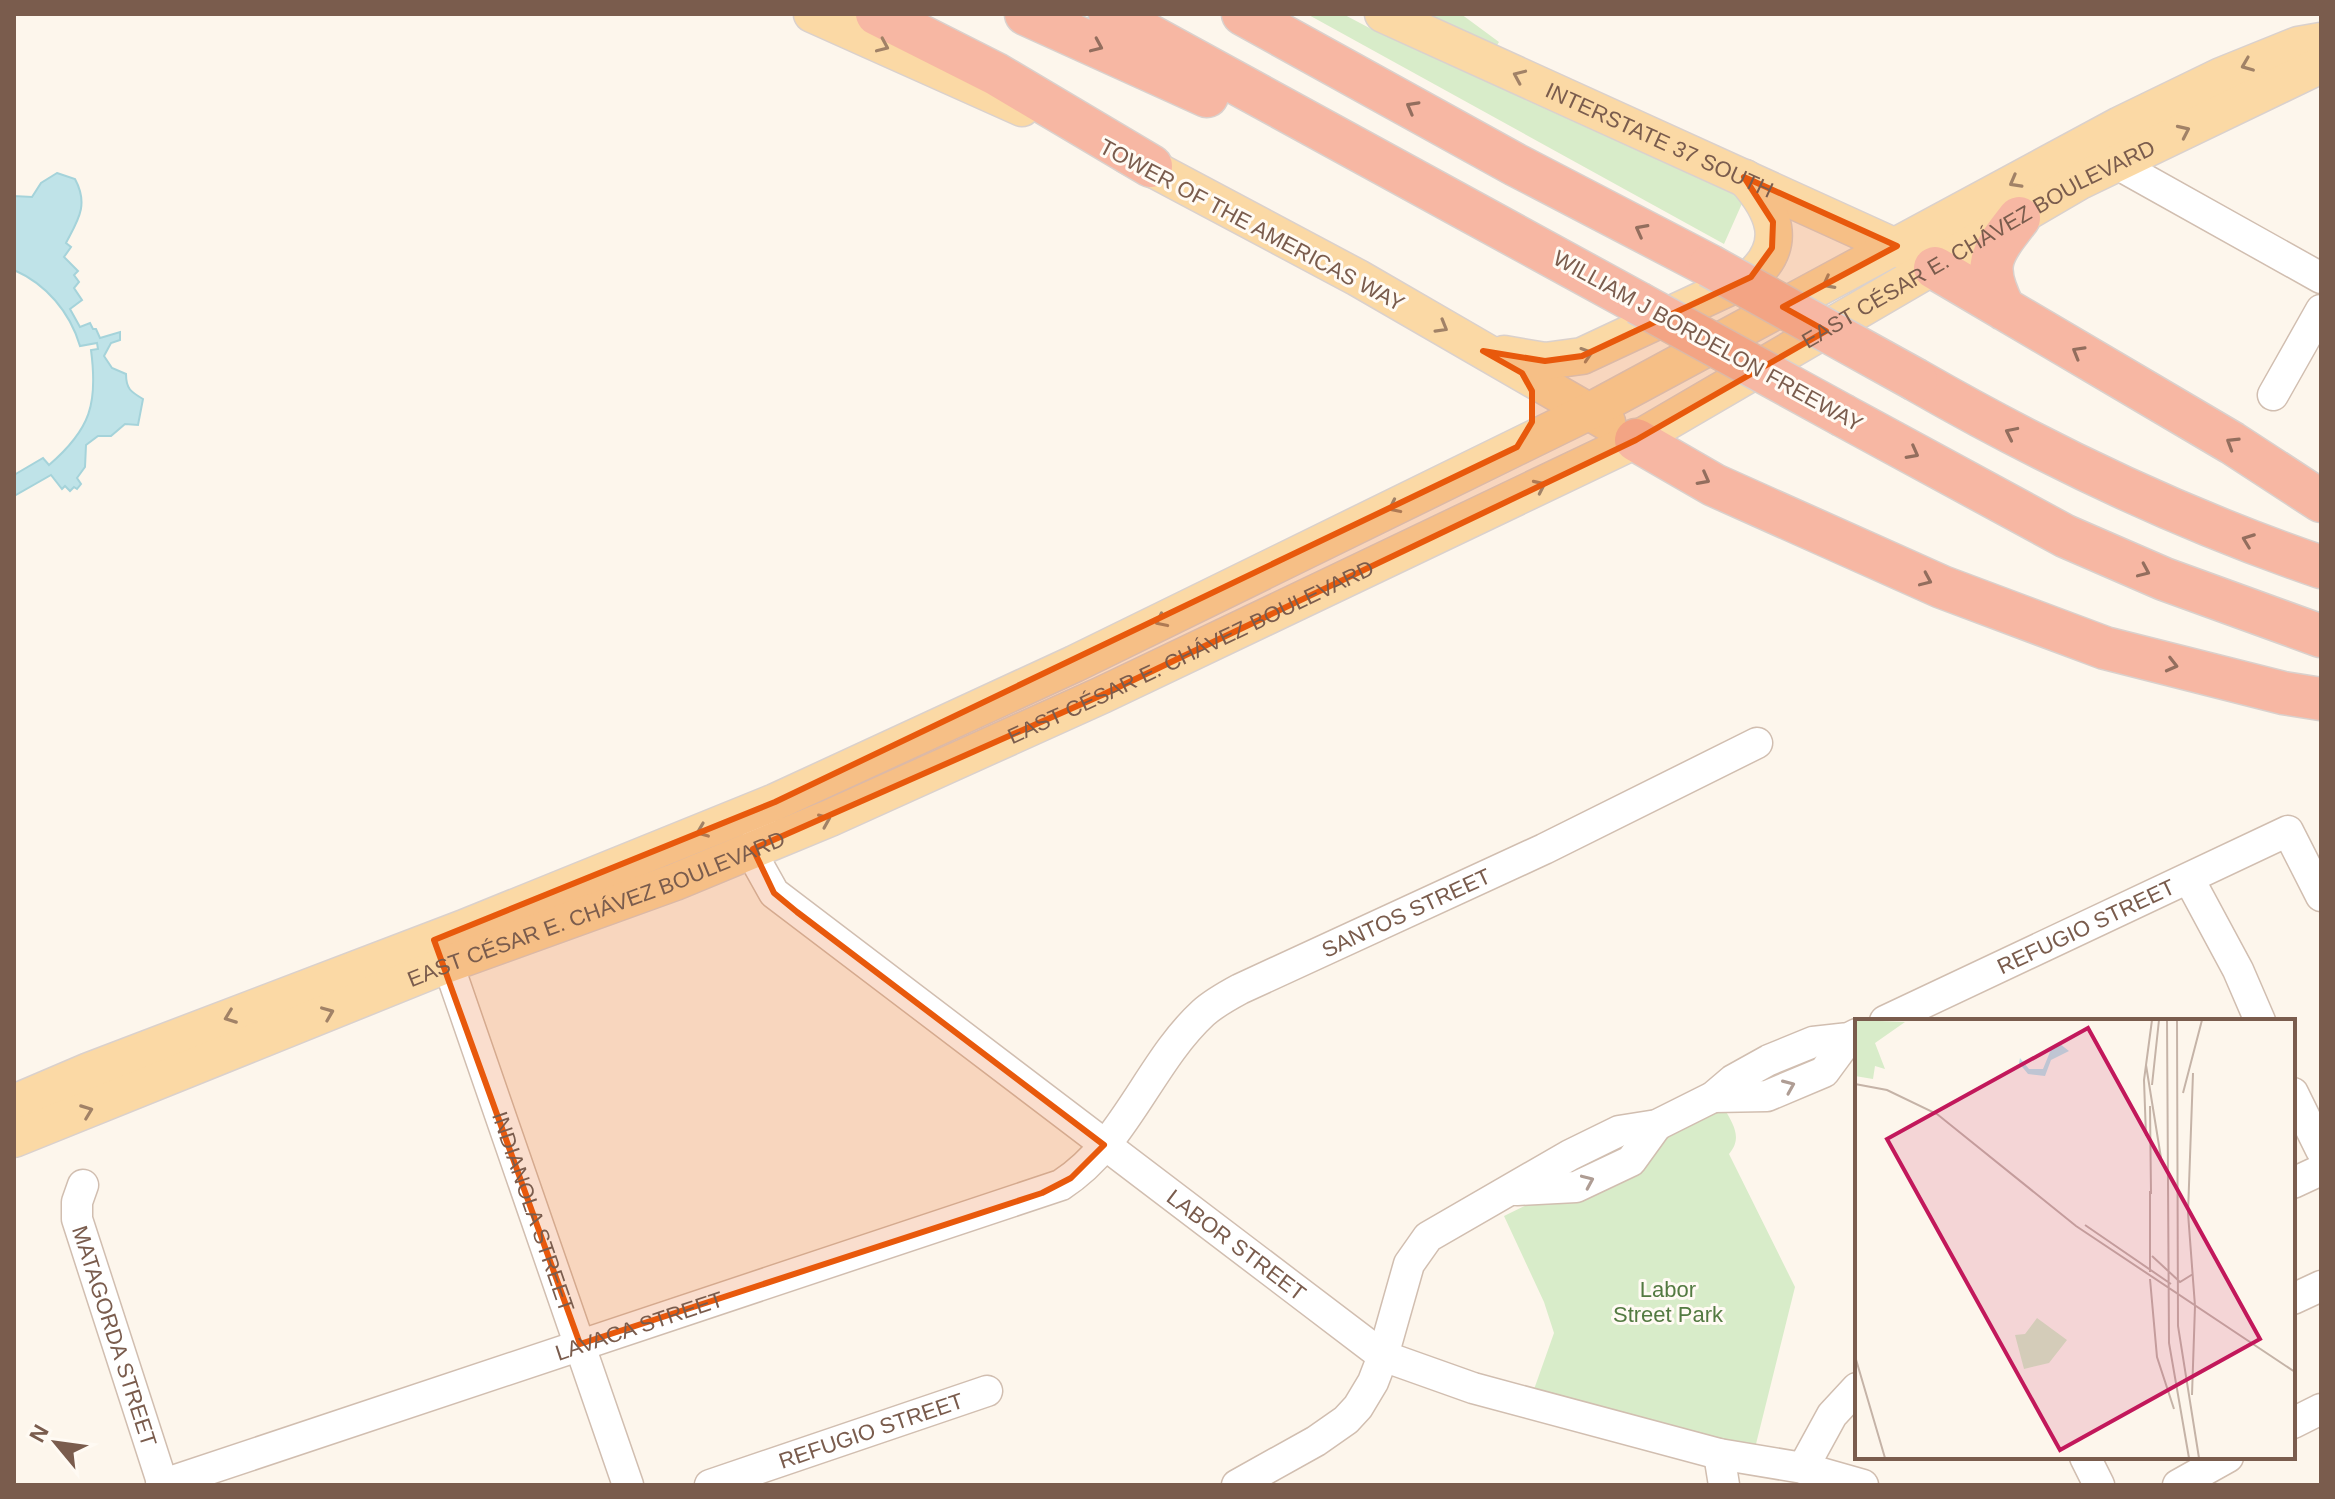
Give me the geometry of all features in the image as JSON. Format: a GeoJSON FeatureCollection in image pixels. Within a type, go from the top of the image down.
{"type":"FeatureCollection","features":[{"type":"Feature","properties":{"kind":"highway"},"geometry":{"type":"LineString","coordinates":[[877,14],[996,74],[1151,166]]}},
{"type":"Feature","properties":{"kind":"highway"},"geometry":{"type":"LineString","coordinates":[[1026,14],[1513,235]]}},
{"type":"Feature","properties":{"kind":"highway","name":"WILLIAM J BORDELON FREEWAY"},"geometry":{"type":"LineString","coordinates":[[1110,14],[2065,536],[2179,585],[2321,636]]}},
{"type":"Feature","properties":{"kind":"highway"},"geometry":{"type":"LineString","coordinates":[[1243,14],[1516,165],[1710,266],[1998,427],[2198,521],[2321,567]]}},
{"type":"Feature","properties":{"kind":"highway"},"geometry":{"type":"LineString","coordinates":[[2004,309],[1992,284],[1990,269],[1998,245],[2019,218]]}},
{"type":"Feature","properties":{"kind":"highway"},"geometry":{"type":"LineString","coordinates":[[1935,268],[2232,443],[2321,501]]}},
{"type":"Feature","properties":{"kind":"highway"},"geometry":{"type":"LineString","coordinates":[[1636,440],[1714,485],[1942,587],[2105,648],[2283,693],[2321,699]]}},
{"type":"Feature","properties":{"kind":"main road","name":"TOWER OF THE AMERICAS WAY"},"geometry":{"type":"LineString","coordinates":[[812,14],[1151,166],[1358,278],[1636,440]]}},
{"type":"Feature","properties":{"kind":"main road","name":"INTERSTATE 37 SOUTH"},"geometry":{"type":"LineString","coordinates":[[1383,14],[1897,246],[1935,268]]}},
{"type":"Feature","properties":{"kind":"main road","name":"EAST CÉSAR E. CHÁVEZ BOULEVARD"},"geometry":{"type":"LineString","coordinates":[[14,1139],[441,952],[1074,664],[1590,411],[2082,144],[2221,76],[2298,45],[2321,41]]}},
{"type":"Feature","properties":{"kind":"main road","name":"EAST CÉSAR E. CHÁVEZ BOULEVARD"},"geometry":{"type":"LineString","coordinates":[[14,1103],[89,1071],[441,952],[675,882],[830,818],[1102,695],[1636,440],[2115,163],[2321,65]]}},
{"type":"Feature","properties":{"kind":"main road"},"geometry":{"type":"LineString","coordinates":[[1483,351],[1545,361],[1582,356],[1751,277],[1761,269],[1772,248],[1773,222],[1763,201],[1744,177]]}},
{"type":"Feature","properties":{"kind":"main road"},"geometry":{"type":"LineString","coordinates":[[1517,447],[1532,422],[1535,407],[1532,391],[1522,373]]}},
{"type":"Feature","properties":{"kind":"main road"},"geometry":{"type":"LineString","coordinates":[[1451,479],[1470,520]]}},
{"type":"Feature","properties":{"kind":"street"},"geometry":{"type":"LineString","coordinates":[[2082,144],[2321,278]]}},
{"type":"Feature","properties":{"kind":"street"},"geometry":{"type":"LineString","coordinates":[[2273,395],[2321,310]]}},
{"type":"Feature","properties":{"kind":"street","name":"SANTOS STREET"},"geometry":{"type":"LineString","coordinates":[[1104,1145],[1189,1029],[1214,1004],[1240,989],[1544,849],[1757,743]]}},
{"type":"Feature","properties":{"kind":"street"},"geometry":{"type":"LineString","coordinates":[[753,849],[775,802]]}},
{"type":"Feature","properties":{"kind":"street","name":"REFUGIO STREET"},"geometry":{"type":"LineString","coordinates":[[1889,1019],[2288,831],[2321,896]]}},
{"type":"Feature","properties":{"kind":"street","name":"LABOR STREET"},"geometry":{"type":"LineString","coordinates":[[753,849],[774,893],[797,912],[1383,1356],[1473,1388],[1719,1454],[1803,1468],[1850,1483]]}},
{"type":"Feature","properties":{"kind":"street"},"geometry":{"type":"LineString","coordinates":[[2189,879],[2238,970],[2259,1019]]}},
{"type":"Feature","properties":{"kind":"street","name":"INDIANOLA STREET"},"geometry":{"type":"LineString","coordinates":[[441,952],[628,1485]]}},
{"type":"Feature","properties":{"kind":"street"},"geometry":{"type":"LineString","coordinates":[[1237,1485],[1316,1441],[1346,1420],[1365,1397],[1383,1356],[1402,1283],[1415,1252],[1428,1237],[1570,1155],[1619,1131],[1657,1125],[1713,1097],[1767,1096],[1824,1072],[1853,1036]]}},
{"type":"Feature","properties":{"kind":"street"},"geometry":{"type":"LineString","coordinates":[[2295,1097],[2321,1150]]}},
{"type":"Feature","properties":{"kind":"street","name":"LAVACA STREET"},"geometry":{"type":"LineString","coordinates":[[162,1485],[1006,1202],[1042,1193],[1071,1178],[1104,1145]]}},
{"type":"Feature","properties":{"kind":"street"},"geometry":{"type":"LineString","coordinates":[[2295,1182],[2321,1170]]}},
{"type":"Feature","properties":{"kind":"street","name":"MATAGORDA STREET"},"geometry":{"type":"LineString","coordinates":[[83,1185],[77,1202],[77,1219],[162,1485]]}},
{"type":"Feature","properties":{"kind":"street"},"geometry":{"type":"LineString","coordinates":[[2295,1298],[2321,1286]]}},
{"type":"Feature","properties":{"kind":"street"},"geometry":{"type":"LineString","coordinates":[[1803,1468],[1832,1415],[1855,1390]]}},
{"type":"Feature","properties":{"kind":"street","name":"REFUGIO STREET"},"geometry":{"type":"LineString","coordinates":[[710,1485],[987,1391]]}},
{"type":"Feature","properties":{"kind":"street"},"geometry":{"type":"LineString","coordinates":[[2295,1422],[2321,1409]]}},
{"type":"Feature","properties":{"kind":"street"},"geometry":{"type":"LineString","coordinates":[[1719,1454],[1724,1485]]}},
{"type":"Feature","properties":{"kind":"street"},"geometry":{"type":"LineString","coordinates":[[2086,1459],[2099,1485]]}},
{"type":"Feature","properties":{"kind":"street"},"geometry":{"type":"LineString","coordinates":[[2178,1485],[2224,1459]]}},
{"type":"Feature","properties":{"kind":"highlighted area"},"geometry":{"type":"Polygon","coordinates":[[[1744,177],[1897,246],[1783,307],[1826,331],[1636,440],[1102,695],[753,849],[774,893],[1104,1145],[1071,1178],[1042,1193],[580,1344],[434,940],[775,802],[1517,447],[1532,422],[1532,391],[1522,373],[1483,351],[1545,361],[1582,356],[1751,277],[1772,248],[1773,222],[1744,177]]]}},
{"type":"Feature","properties":{"kind":"green space"},"geometry":{"type":"Polygon","coordinates":[[[1307,14],[1343,14],[1744,199],[1724,244],[1307,14]]]}},
{"type":"Feature","properties":{"kind":"green space"},"geometry":{"type":"Polygon","coordinates":[[[1422,14],[1461,14],[1499,42],[1496,47],[1422,14]]]}},
{"type":"Feature","properties":{"kind":"green space","name":"Labor Street Park"},"geometry":{"type":"Polygon","coordinates":[[[1724,1108],[1736,1137],[1729,1154],[1795,1287],[1755,1448],[1532,1395],[1554,1333],[1544,1302],[1504,1216],[1724,1108]]]}},
{"type":"Feature","properties":{"kind":"water"},"geometry":{"type":"Polygon","coordinates":[[[57,173],[75,179],[81,197],[80,212],[66,243],[71,247],[64,257],[78,271],[74,275],[79,282],[74,288],[82,300],[70,309],[80,327],[90,323],[100,338],[120,332],[120,340],[111,343],[104,356],[112,368],[126,374],[130,390],[143,399],[138,425],[125,424],[111,436],[98,436],[86,445],[85,467],[77,478],[81,484],[77,489],[74,487],[70,491],[65,486],[62,489],[51,475],[14,496],[14,475],[43,458],[49,465],[63,452],[83,427],[92,400],[91,350],[98,349],[97,343],[80,346],[70,322],[55,300],[36,283],[14,270],[14,196],[32,197],[41,183],[57,173]]]}}]}
